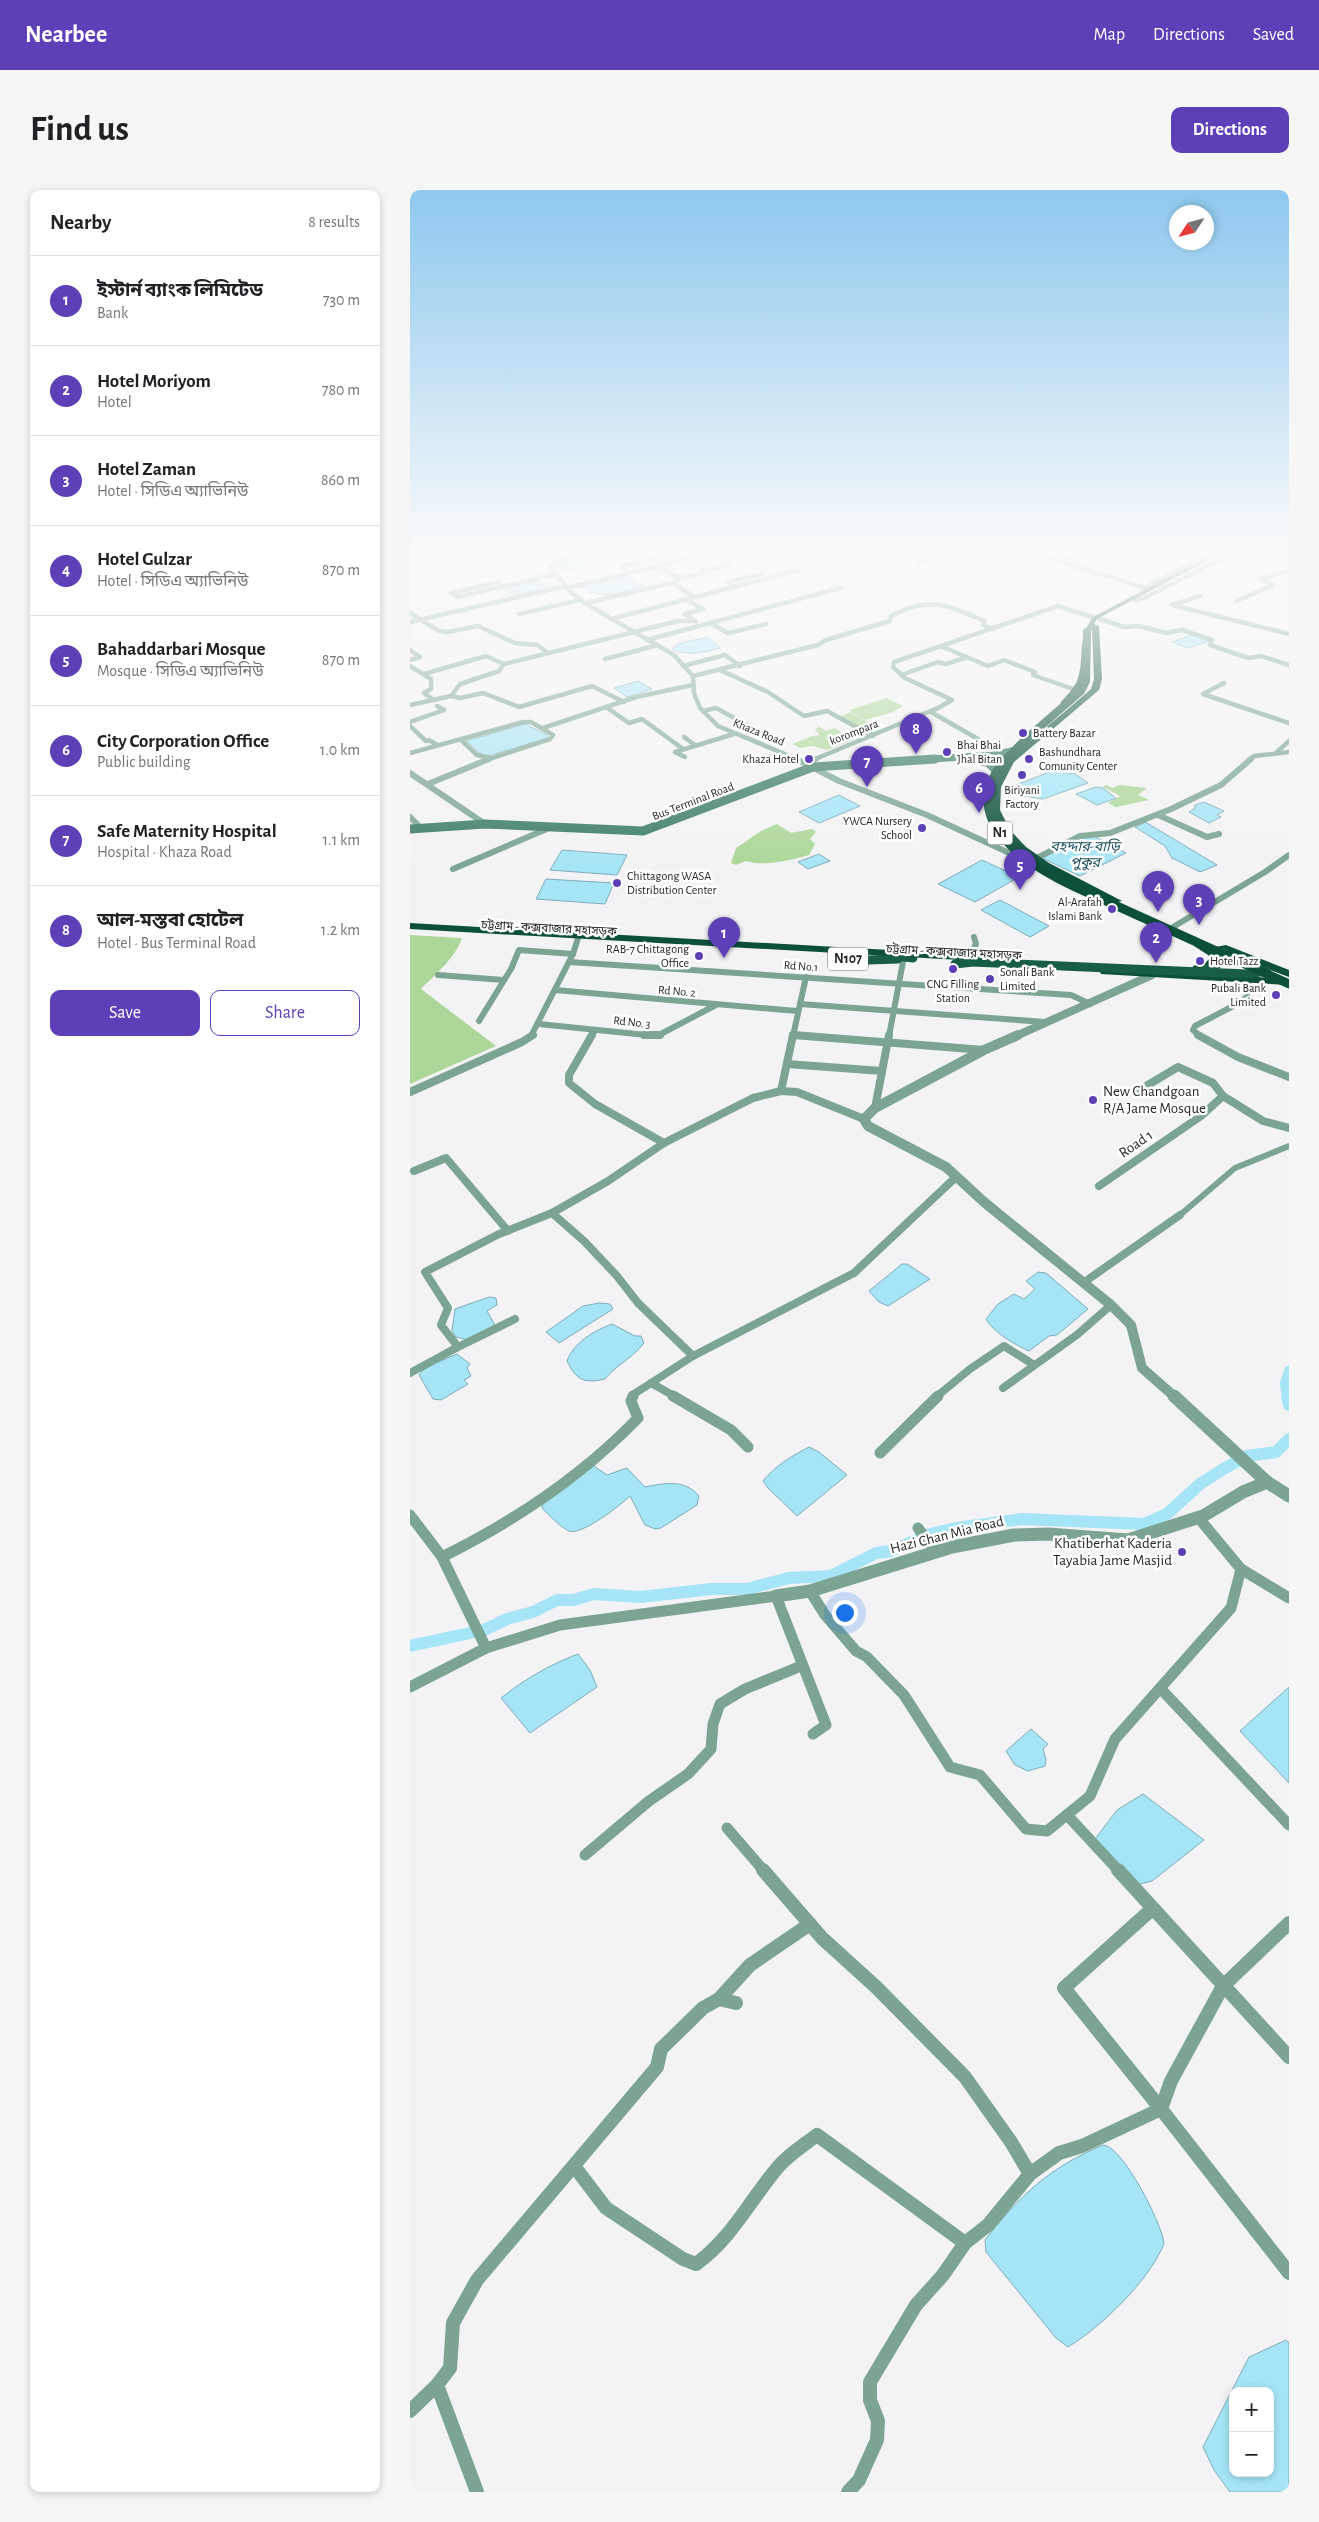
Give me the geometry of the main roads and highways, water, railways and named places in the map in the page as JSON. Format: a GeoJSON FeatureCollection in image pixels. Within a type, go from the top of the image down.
{"type":"FeatureCollection","features":[{"type":"Feature","properties":{"kind":"highway","name":"N1"},"geometry":{"type":"LineString","coordinates":[[1083,656],[1081,678],[1076,690],[1016,750],[998,772],[991,787],[989,804],[996,828],[1007,842],[1060,880],[1288,981]]}},
{"type":"Feature","properties":{"kind":"highway","name":"N1"},"geometry":{"type":"LineString","coordinates":[[1089,656],[1084,686],[997,768],[991,779],[987,799],[992,818],[1001,834],[1019,853],[1047,872],[1264,972],[1288,981]]}},
{"type":"Feature","properties":{"kind":"highway","name":"N1"},"geometry":{"type":"LineString","coordinates":[[1032,860],[1007,833],[999,819],[995,794],[1001,773],[1011,760],[1095,690],[1098,679],[1096,656]]}},
{"type":"Feature","properties":{"kind":"highway","name":"N107"},"geometry":{"type":"LineString","coordinates":[[410,926],[578,939]]}},
{"type":"Feature","properties":{"kind":"highway","name":"চট্টগ্রাম - কক্সবাজার মহাসড়ক"},"geometry":{"type":"LineString","coordinates":[[410,932],[578,939],[869,956],[903,962],[954,960],[1152,975],[1288,981]]}},
{"type":"Feature","properties":{"kind":"highway","name":"N107"},"geometry":{"type":"LineString","coordinates":[[869,956],[954,960],[969,957],[1165,968],[1200,968],[1213,962],[1223,953]]}},
{"type":"Feature","properties":{"kind":"main road","name":"Bus Terminal Road"},"geometry":{"type":"LineString","coordinates":[[410,830],[485,824],[643,831],[810,765],[993,755],[1016,750]]}},
{"type":"Feature","properties":{"kind":"main road","name":"Bus Terminal Road"},"geometry":{"type":"LineString","coordinates":[[949,757],[986,762],[998,772]]}},
{"type":"Feature","properties":{"kind":"main road"},"geometry":{"type":"LineString","coordinates":[[954,960],[1200,971],[1215,967],[1220,963],[1223,953]]}},
{"type":"Feature","properties":{"kind":"main road"},"geometry":{"type":"LineString","coordinates":[[954,960],[1200,973],[1264,972]]}},
{"type":"Feature","properties":{"kind":"water"},"geometry":{"type":"Polygon","coordinates":[[[638,681],[652,689],[627,697],[614,688],[638,681]]]}},
{"type":"Feature","properties":{"kind":"water"},"geometry":{"type":"Polygon","coordinates":[[[525,724],[547,735],[548,738],[488,756],[480,753],[466,741],[525,724]]]}},
{"type":"Feature","properties":{"kind":"water"},"geometry":{"type":"Polygon","coordinates":[[[1057,769],[1069,774],[1074,773],[1088,783],[1043,799],[1024,796],[1016,785],[1057,769]]]}},
{"type":"Feature","properties":{"kind":"water"},"geometry":{"type":"Polygon","coordinates":[[[1096,787],[1103,788],[1116,798],[1097,805],[1076,794],[1096,787]]]}},
{"type":"Feature","properties":{"kind":"water"},"geometry":{"type":"Polygon","coordinates":[[[839,795],[860,806],[819,823],[799,812],[839,795]]]}},
{"type":"Feature","properties":{"kind":"water"},"geometry":{"type":"Polygon","coordinates":[[[1204,802],[1224,811],[1217,815],[1221,817],[1209,823],[1189,812],[1195,808],[1195,805],[1204,802]]]}},
{"type":"Feature","properties":{"kind":"water"},"geometry":{"type":"Polygon","coordinates":[[[1146,822],[1217,865],[1200,872],[1172,858],[1165,846],[1135,827],[1146,822]]]}},
{"type":"Feature","properties":{"kind":"water","name":"বহদ্দার-বাড়ি পুকুর"},"geometry":{"type":"Polygon","coordinates":[[[1084,836],[1094,836],[1126,853],[1080,876],[1042,858],[1084,836]]]}},
{"type":"Feature","properties":{"kind":"water"},"geometry":{"type":"Polygon","coordinates":[[[562,850],[627,855],[617,875],[550,870],[562,850]]]}},
{"type":"Feature","properties":{"kind":"water"},"geometry":{"type":"Polygon","coordinates":[[[819,854],[830,861],[808,869],[798,862],[819,854]]]}},
{"type":"Feature","properties":{"kind":"water"},"geometry":{"type":"Polygon","coordinates":[[[982,860],[1019,877],[975,902],[938,884],[982,860]]]}},
{"type":"Feature","properties":{"kind":"water"},"geometry":{"type":"Polygon","coordinates":[[[546,879],[614,883],[605,904],[536,899],[546,879]]]}},
{"type":"Feature","properties":{"kind":"water"},"geometry":{"type":"Polygon","coordinates":[[[1000,900],[1049,926],[1030,937],[981,910],[1000,900]]]}},
{"type":"Feature","properties":{"kind":"water"},"geometry":{"type":"Polygon","coordinates":[[[902,1264],[907,1264],[930,1279],[888,1306],[879,1302],[869,1291],[902,1264]]]}},
{"type":"Feature","properties":{"kind":"water"},"geometry":{"type":"Polygon","coordinates":[[[1038,1272],[1046,1273],[1088,1309],[1057,1335],[1049,1336],[1029,1351],[1011,1342],[989,1324],[986,1319],[998,1304],[1014,1294],[1024,1299],[1035,1289],[1026,1281],[1038,1272]]]}},
{"type":"Feature","properties":{"kind":"water"},"geometry":{"type":"Polygon","coordinates":[[[489,1297],[496,1298],[497,1305],[487,1311],[495,1325],[468,1340],[456,1337],[452,1331],[455,1309],[489,1297]]]}},
{"type":"Feature","properties":{"kind":"water"},"geometry":{"type":"Polygon","coordinates":[[[599,1303],[610,1304],[613,1309],[559,1343],[546,1332],[583,1306],[599,1303]]]}},
{"type":"Feature","properties":{"kind":"water"},"geometry":{"type":"Polygon","coordinates":[[[612,1324],[635,1336],[641,1336],[644,1343],[605,1379],[586,1381],[577,1376],[567,1361],[574,1348],[585,1338],[612,1324]]]}},
{"type":"Feature","properties":{"kind":"water"},"geometry":{"type":"Polygon","coordinates":[[[457,1354],[470,1364],[467,1368],[471,1376],[464,1380],[468,1384],[441,1400],[433,1399],[419,1375],[426,1367],[457,1354]]]}},
{"type":"Feature","properties":{"kind":"water"},"geometry":{"type":"Polygon","coordinates":[[[809,1447],[819,1452],[847,1475],[797,1516],[763,1481],[790,1457],[809,1447]]]}},
{"type":"Feature","properties":{"kind":"water"},"geometry":{"type":"Polygon","coordinates":[[[594,1466],[607,1475],[627,1468],[645,1487],[674,1484],[687,1487],[699,1496],[697,1505],[661,1528],[655,1529],[645,1525],[630,1496],[591,1524],[582,1529],[569,1531],[558,1524],[542,1508],[544,1499],[594,1466]]]}},
{"type":"Feature","properties":{"kind":"water"},"geometry":{"type":"Polygon","coordinates":[[[578,1654],[590,1670],[597,1687],[530,1733],[501,1698],[538,1673],[578,1654]]]}},
{"type":"Feature","properties":{"kind":"water"},"geometry":{"type":"Polygon","coordinates":[[[1289,1687],[1289,1783],[1240,1731],[1289,1687]]]}},
{"type":"Feature","properties":{"kind":"water"},"geometry":{"type":"Polygon","coordinates":[[[1031,1729],[1048,1744],[1043,1749],[1046,1760],[1045,1766],[1028,1771],[1015,1765],[1006,1751],[1031,1729]]]}},
{"type":"Feature","properties":{"kind":"water"},"geometry":{"type":"Polygon","coordinates":[[[1143,1794],[1204,1840],[1152,1881],[1132,1886],[1095,1839],[1117,1810],[1143,1794]]]}},
{"type":"Feature","properties":{"kind":"water"},"geometry":{"type":"Polygon","coordinates":[[[1103,2145],[1111,2148],[1120,2158],[1140,2187],[1157,2221],[1164,2244],[1147,2273],[1123,2302],[1095,2327],[1068,2347],[1056,2338],[986,2252],[985,2240],[1011,2209],[1037,2184],[1067,2163],[1103,2145]]]}},
{"type":"Feature","properties":{"kind":"water"},"geometry":{"type":"Polygon","coordinates":[[[1286,2340],[1289,2343],[1289,2492],[1230,2492],[1214,2470],[1203,2447],[1229,2396],[1229,2477],[1274,2477],[1274,2387],[1234,2387],[1249,2357],[1286,2340]]]}},
{"type":"Feature","properties":{"kind":"waterway"},"geometry":{"type":"LineString","coordinates":[[1287,1397],[1284,1384],[1289,1370]]}},
{"type":"Feature","properties":{"kind":"waterway"},"geometry":{"type":"LineString","coordinates":[[1287,1396],[1289,1405]]}},
{"type":"Feature","properties":{"kind":"waterway"},"geometry":{"type":"LineString","coordinates":[[410,1646],[484,1630],[507,1619],[533,1612],[557,1600],[574,1600],[594,1594],[640,1597],[712,1589],[747,1589],[789,1578],[831,1576],[876,1553],[891,1551],[930,1534],[957,1528],[1022,1519],[1144,1524],[1167,1514],[1200,1484],[1225,1468],[1247,1456],[1276,1452],[1289,1439]]}},
{"type":"Feature","properties":{"kind":"place","name":"Battery Bazar"},"geometry":{"type":"Point","coordinates":[1023,733]}},
{"type":"Feature","properties":{"kind":"place","name":"Bhai Bhai Jhal Bitan"},"geometry":{"type":"Point","coordinates":[947,752]}},
{"type":"Feature","properties":{"kind":"place","name":"আল-মস্তবা হোটেল"},"geometry":{"type":"Point","coordinates":[916,754]}},
{"type":"Feature","properties":{"kind":"place","name":"Khaza Hotel"},"geometry":{"type":"Point","coordinates":[809,759]}},
{"type":"Feature","properties":{"kind":"place","name":"Bashundhara Comunity Center"},"geometry":{"type":"Point","coordinates":[1029,759]}},
{"type":"Feature","properties":{"kind":"place","name":"Biriyani Factory"},"geometry":{"type":"Point","coordinates":[1022,775]}},
{"type":"Feature","properties":{"kind":"place","name":"Safe Maternity Hospital"},"geometry":{"type":"Point","coordinates":[867,787]}},
{"type":"Feature","properties":{"kind":"place","name":"City Corporation Office"},"geometry":{"type":"Point","coordinates":[979,813]}},
{"type":"Feature","properties":{"kind":"place","name":"YWCA Nursery School"},"geometry":{"type":"Point","coordinates":[922,828]}},
{"type":"Feature","properties":{"kind":"place","name":"Chittagong WASA Distribution Center"},"geometry":{"type":"Point","coordinates":[617,883]}},
{"type":"Feature","properties":{"kind":"place","name":"Bahaddarbari Mosque"},"geometry":{"type":"Point","coordinates":[1020,890]}},
{"type":"Feature","properties":{"kind":"place","name":"Al-Arafah Islami Bank"},"geometry":{"type":"Point","coordinates":[1112,909]}},
{"type":"Feature","properties":{"kind":"place","name":"Hotel Gulzar"},"geometry":{"type":"Point","coordinates":[1158,912]}},
{"type":"Feature","properties":{"kind":"place","name":"Hotel Zaman"},"geometry":{"type":"Point","coordinates":[1199,925]}},
{"type":"Feature","properties":{"kind":"place","name":"RAB-7 Chittagong Office"},"geometry":{"type":"Point","coordinates":[699,956]}},
{"type":"Feature","properties":{"kind":"place","name":"ইস্টার্ন ব্যাংক লিমিটেড"},"geometry":{"type":"Point","coordinates":[724,958]}},
{"type":"Feature","properties":{"kind":"place","name":"Hotel Tazz"},"geometry":{"type":"Point","coordinates":[1200,961]}},
{"type":"Feature","properties":{"kind":"place","name":"Hotel Moriyom"},"geometry":{"type":"Point","coordinates":[1156,963]}},
{"type":"Feature","properties":{"kind":"place","name":"CNG Filling Station"},"geometry":{"type":"Point","coordinates":[953,969]}},
{"type":"Feature","properties":{"kind":"place","name":"Sonali Bank Limited"},"geometry":{"type":"Point","coordinates":[990,979]}},
{"type":"Feature","properties":{"kind":"place","name":"Pubali Bank Limited"},"geometry":{"type":"Point","coordinates":[1276,995]}},
{"type":"Feature","properties":{"kind":"place","name":"New Chandgoan R/A Jame Mosque"},"geometry":{"type":"Point","coordinates":[1093,1100]}},
{"type":"Feature","properties":{"kind":"place","name":"Khatiberhat Kaderia Tayabia Jame Masjid"},"geometry":{"type":"Point","coordinates":[1182,1552]}}]}
